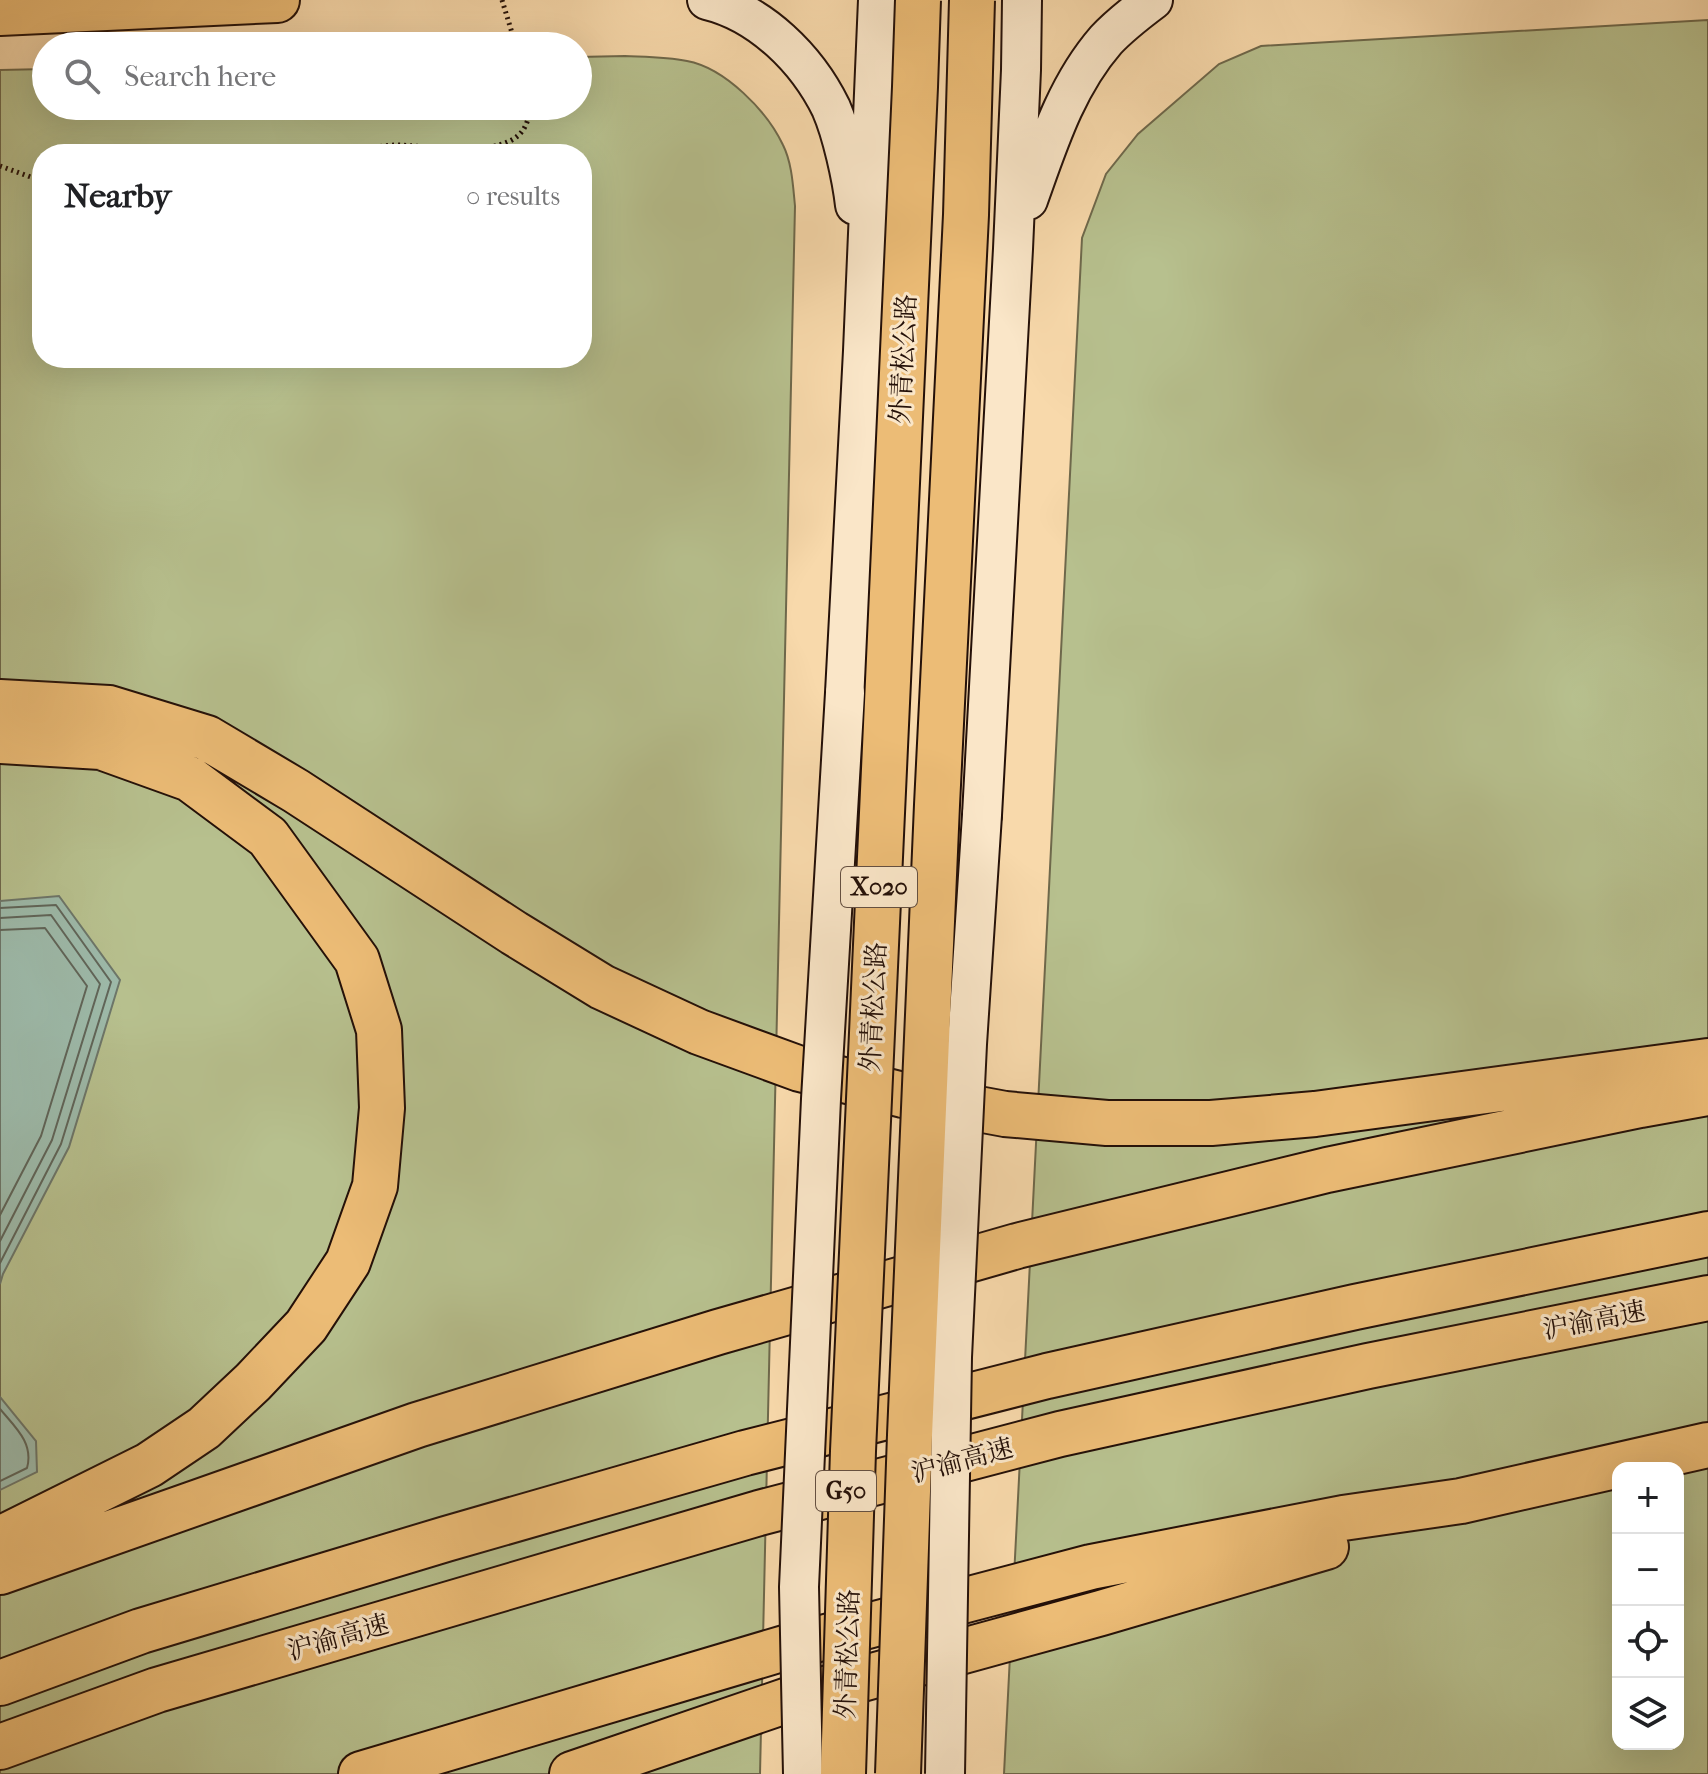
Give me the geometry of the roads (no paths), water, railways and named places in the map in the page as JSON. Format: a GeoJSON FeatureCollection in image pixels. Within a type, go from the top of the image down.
{"type":"FeatureCollection","features":[{"type":"Feature","properties":{"kind":"main road"},"geometry":{"type":"LineString","coordinates":[[0,13],[277,0]]}},
{"type":"Feature","properties":{"kind":"main road"},"geometry":{"type":"LineString","coordinates":[[707,0],[750,17],[784,44],[811,77],[831,109],[844,148],[854,198],[865,320]]}},
{"type":"Feature","properties":{"kind":"main road"},"geometry":{"type":"LineString","coordinates":[[803,1774],[799,1587],[821,1099],[865,320],[878,0]]}},
{"type":"Feature","properties":{"kind":"main road"},"geometry":{"type":"LineString","coordinates":[[869,214],[885,121],[916,0]]}},
{"type":"Feature","properties":{"kind":"main road","name":"外青松公路"},"geometry":{"type":"LineString","coordinates":[[843,1774],[853,1451],[915,103],[916,0]]}},
{"type":"Feature","properties":{"kind":"main road"},"geometry":{"type":"LineString","coordinates":[[952,0],[979,74],[1003,170],[1013,249]]}},
{"type":"Feature","properties":{"kind":"main road","name":"外青松公路"},"geometry":{"type":"LineString","coordinates":[[898,1774],[935,837],[966,215],[972,0]]}},
{"type":"Feature","properties":{"kind":"main road"},"geometry":{"type":"LineString","coordinates":[[945,1774],[952,1357],[1013,249],[1022,0]]}},
{"type":"Feature","properties":{"kind":"main road"},"geometry":{"type":"LineString","coordinates":[[1013,249],[1062,109],[1105,41],[1153,0]]}},
{"type":"Feature","properties":{"kind":"main road"},"geometry":{"type":"LineString","coordinates":[[0,702],[109,708],[207,738],[296,791],[602,987],[699,1032],[800,1069],[903,1095],[1005,1114],[1107,1123],[1211,1123],[1315,1114],[1708,1061]]}},
{"type":"Feature","properties":{"kind":"main road"},"geometry":{"type":"LineString","coordinates":[[0,741],[101,747],[190,779],[268,837],[357,960],[379,1030],[382,1108],[375,1186],[348,1262],[306,1326],[204,1428],[149,1465],[0,1539]]}},
{"type":"Feature","properties":{"kind":"main road"},"geometry":{"type":"LineString","coordinates":[[0,1572],[417,1425],[718,1332],[1017,1246],[1327,1170],[1708,1093]]}},
{"type":"Feature","properties":{"kind":"main road","name":"G50"},"geometry":{"type":"LineString","coordinates":[[0,1683],[141,1631],[745,1453],[1062,1372],[1708,1234]]}},
{"type":"Feature","properties":{"kind":"main road","name":"沪渝高速"},"geometry":{"type":"LineString","coordinates":[[0,1747],[157,1690],[804,1501],[1060,1434],[1368,1366],[1708,1298]]}},
{"type":"Feature","properties":{"kind":"main road"},"geometry":{"type":"LineString","coordinates":[[361,1774],[788,1647],[1091,1567],[1343,1518],[1461,1501],[1708,1445]]}},
{"type":"Feature","properties":{"kind":"main road"},"geometry":{"type":"LineString","coordinates":[[572,1774],[800,1696],[1330,1546],[1461,1501]]}},
{"type":"Feature","properties":{"kind":"water"},"geometry":{"type":"Polygon","coordinates":[[[59,896],[120,980],[69,1147],[0,1284],[0,901],[59,896]]]}},
{"type":"Feature","properties":{"kind":"water"},"geometry":{"type":"Polygon","coordinates":[[[0,1397],[36,1441],[37,1472],[0,1490],[0,1397]]]}}]}
